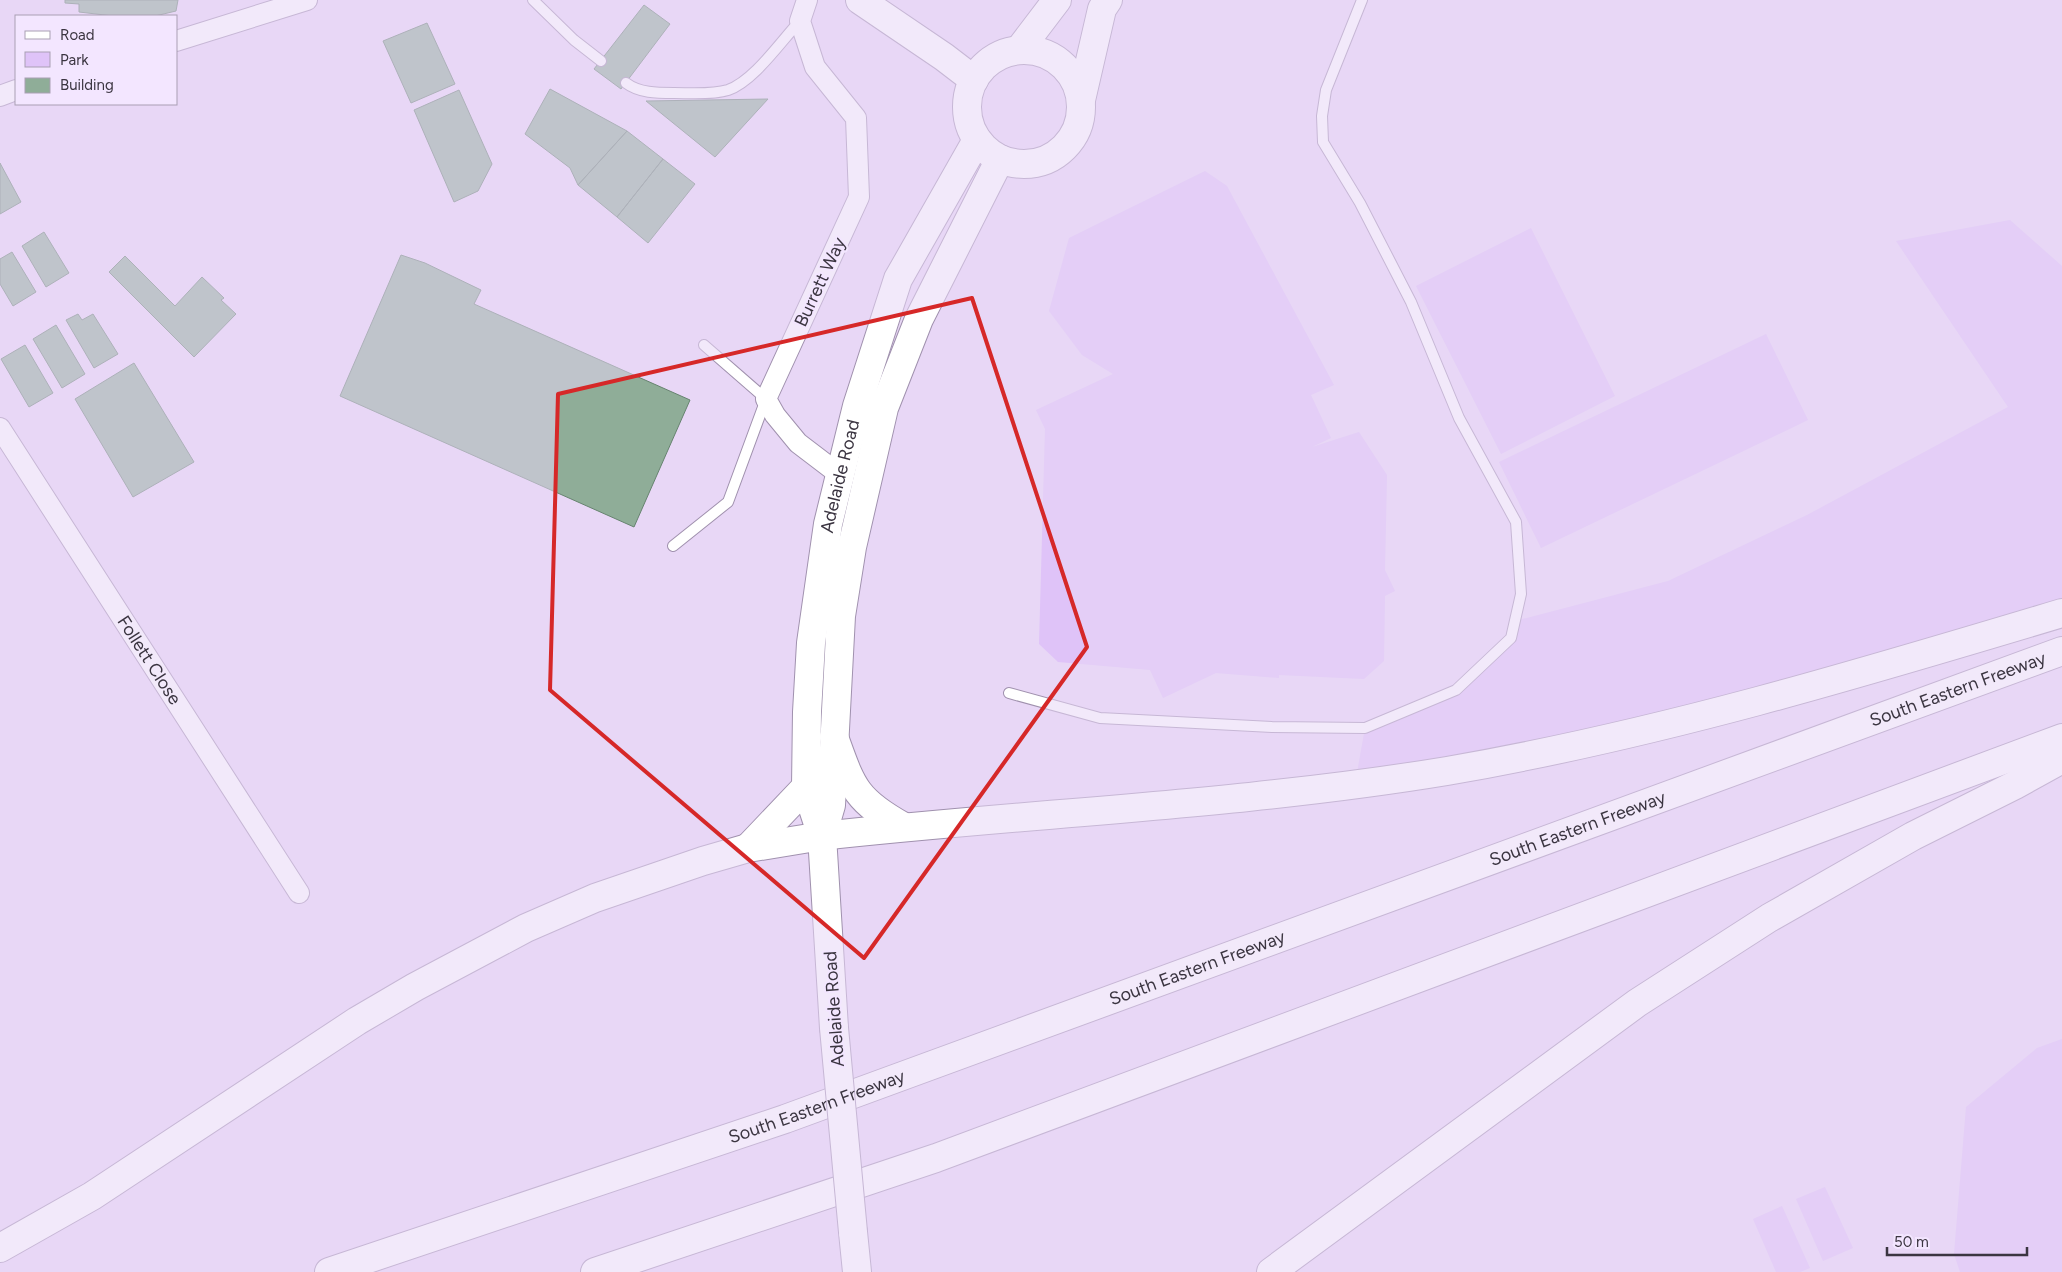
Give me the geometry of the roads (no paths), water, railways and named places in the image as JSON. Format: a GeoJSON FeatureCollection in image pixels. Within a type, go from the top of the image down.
{"type":"FeatureCollection","features":[{"type":"Feature","properties":{"kind":"main road"},"geometry":{"type":"LineString","coordinates":[[860,0],[944,57],[974,80]]}},
{"type":"Feature","properties":{"kind":"main road"},"geometry":{"type":"LineString","coordinates":[[1019,50],[1057,0]]}},
{"type":"Feature","properties":{"kind":"main road"},"geometry":{"type":"LineString","coordinates":[[1081,100],[1076,83],[1066,69],[1053,58],[1037,52],[1019,50],[1001,55],[985,65],[974,80],[968,95],[967,110],[970,126],[977,140],[1000,159],[1017,164],[1034,163],[1051,157],[1065,147],[1075,134],[1080,117],[1081,100],[1102,9],[1108,0]]}},
{"type":"Feature","properties":{"kind":"main road","name":"Adelaide Road"},"geometry":{"type":"LineString","coordinates":[[857,1272],[834,1028],[822,836],[806,787],[807,712],[811,643],[823,546],[857,406],[898,279],[977,140]]}},
{"type":"Feature","properties":{"kind":"main road","name":"Adelaide Road"},"geometry":{"type":"LineString","coordinates":[[822,836],[831,805],[842,616],[852,547],[884,408],[918,319],[1000,159]]}},
{"type":"Feature","properties":{"kind":"main road"},"geometry":{"type":"LineString","coordinates":[[0,1248],[92,1196],[357,1021],[479,953],[526,928],[595,898],[703,861],[748,848],[822,836],[1301,791],[1465,767],[1673,724],[1857,674],[2062,613]]}},
{"type":"Feature","properties":{"kind":"main road","name":"South Eastern Freeway"},"geometry":{"type":"LineString","coordinates":[[329,1272],[785,1119],[2062,651]]}},
{"type":"Feature","properties":{"kind":"main road"},"geometry":{"type":"LineString","coordinates":[[834,737],[850,781],[861,796],[873,808],[904,827]]}},
{"type":"Feature","properties":{"kind":"main road"},"geometry":{"type":"LineString","coordinates":[[595,1272],[945,1155],[2062,738]]}},
{"type":"Feature","properties":{"kind":"main road"},"geometry":{"type":"LineString","coordinates":[[1271,1272],[1637,1003],[1778,913],[1913,836],[2062,759]]}},
{"type":"Feature","properties":{"kind":"main road"},"geometry":{"type":"LineString","coordinates":[[748,848],[806,787]]}},
{"type":"Feature","properties":{"kind":"street"},"geometry":{"type":"LineString","coordinates":[[178,40],[307,0]]}},
{"type":"Feature","properties":{"kind":"street"},"geometry":{"type":"LineString","coordinates":[[800,21],[807,0]]}},
{"type":"Feature","properties":{"kind":"street","name":"Burrett Way"},"geometry":{"type":"LineString","coordinates":[[766,399],[859,197],[856,118],[815,67],[800,21]]}},
{"type":"Feature","properties":{"kind":"street"},"geometry":{"type":"LineString","coordinates":[[0,96],[15,90]]}},
{"type":"Feature","properties":{"kind":"street"},"geometry":{"type":"LineString","coordinates":[[766,399],[798,443],[840,475]]}},
{"type":"Feature","properties":{"kind":"street","name":"Follett Close"},"geometry":{"type":"LineString","coordinates":[[0,428],[298,893]]}},
{"type":"Feature","properties":{"kind":"lane"},"geometry":{"type":"LineString","coordinates":[[533,0],[574,40],[600,62]]}},
{"type":"Feature","properties":{"kind":"lane"},"geometry":{"type":"LineString","coordinates":[[1009,693],[1100,718],[1272,727],[1365,728],[1456,690],[1511,638],[1521,594],[1516,522],[1459,418],[1411,302],[1360,203],[1323,142],[1322,116],[1326,90],[1362,0]]}},
{"type":"Feature","properties":{"kind":"lane"},"geometry":{"type":"LineString","coordinates":[[626,83],[634,89],[654,93],[727,90],[742,82],[756,70],[800,21]]}},
{"type":"Feature","properties":{"kind":"lane"},"geometry":{"type":"LineString","coordinates":[[704,345],[766,399]]}},
{"type":"Feature","properties":{"kind":"lane","name":"Burrett Way"},"geometry":{"type":"LineString","coordinates":[[673,546],[728,502],[766,399]]}}]}
